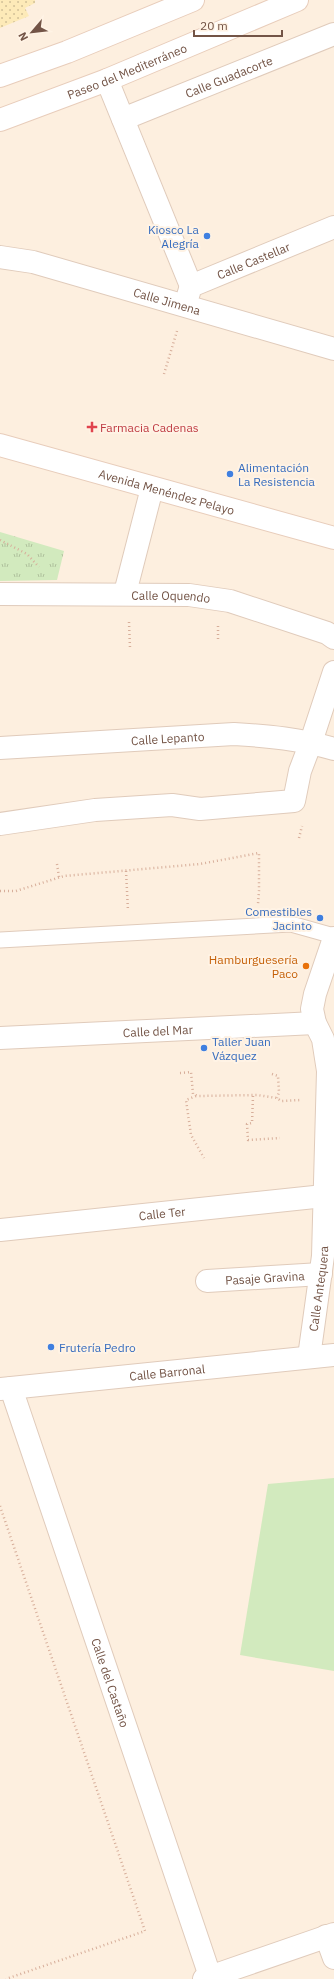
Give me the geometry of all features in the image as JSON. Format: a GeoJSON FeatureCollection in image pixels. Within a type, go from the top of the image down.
{"type":"FeatureCollection","features":[{"type":"Feature","properties":{"kind":"street"},"geometry":{"type":"LineString","coordinates":[[0,76],[67,52],[193,0]]}},
{"type":"Feature","properties":{"kind":"street","name":"Paseo del Mediterráneo"},"geometry":{"type":"LineString","coordinates":[[0,120],[107,80],[297,0]]}},
{"type":"Feature","properties":{"kind":"street","name":"Calle Guadacorte"},"geometry":{"type":"LineString","coordinates":[[123,119],[334,34]]}},
{"type":"Feature","properties":{"kind":"street"},"geometry":{"type":"LineString","coordinates":[[107,80],[123,119],[188,296]]}},
{"type":"Feature","properties":{"kind":"street","name":"Calle Castellar"},"geometry":{"type":"LineString","coordinates":[[188,296],[334,226]]}},
{"type":"Feature","properties":{"kind":"street","name":"Calle Jimena"},"geometry":{"type":"LineString","coordinates":[[0,257],[33,262],[188,296],[334,349]]}},
{"type":"Feature","properties":{"kind":"street","name":"Avenida Menéndez Pelayo"},"geometry":{"type":"LineString","coordinates":[[0,445],[334,538]]}},
{"type":"Feature","properties":{"kind":"street"},"geometry":{"type":"LineString","coordinates":[[125,593],[152,488]]}},
{"type":"Feature","properties":{"kind":"street","name":"Calle Oquendo"},"geometry":{"type":"LineString","coordinates":[[0,594],[125,593],[189,595],[230,601],[327,632],[334,638]]}},
{"type":"Feature","properties":{"kind":"street"},"geometry":{"type":"LineString","coordinates":[[0,824],[95,810],[172,805],[200,809],[294,801],[301,767],[311,742],[334,672]]}},
{"type":"Feature","properties":{"kind":"street","name":"Calle Lepanto"},"geometry":{"type":"LineString","coordinates":[[0,748],[234,734],[271,736],[311,742],[334,749]]}},
{"type":"Feature","properties":{"kind":"street","name":"Calle Antequera"},"geometry":{"type":"LineString","coordinates":[[309,1357],[322,1274],[328,1099],[331,1071],[323,1039],[315,1023],[312,1010],[315,994],[334,937]]}},
{"type":"Feature","properties":{"kind":"street","name":"Calle del Mar"},"geometry":{"type":"LineString","coordinates":[[0,1038],[315,1023]]}},
{"type":"Feature","properties":{"kind":"street","name":"Calle Ter"},"geometry":{"type":"LineString","coordinates":[[0,1230],[324,1196]]}},
{"type":"Feature","properties":{"kind":"street","name":"Pasaje Gravina"},"geometry":{"type":"LineString","coordinates":[[207,1281],[322,1274]]}},
{"type":"Feature","properties":{"kind":"street","name":"Calle Barronal"},"geometry":{"type":"LineString","coordinates":[[6,1389],[334,1355]]}},
{"type":"Feature","properties":{"kind":"street","name":"Calle del Castaño"},"geometry":{"type":"LineString","coordinates":[[6,1389],[209,1978]]}},
{"type":"Feature","properties":{"kind":"street"},"geometry":{"type":"LineString","coordinates":[[209,1978],[330,1935],[334,1958]]}},
{"type":"Feature","properties":{"kind":"lane"},"geometry":{"type":"LineString","coordinates":[[0,940],[291,924],[334,937]]}},
{"type":"Feature","properties":{"kind":"path"},"geometry":{"type":"LineString","coordinates":[[164,374],[188,296]]}},
{"type":"Feature","properties":{"kind":"path"},"geometry":{"type":"LineString","coordinates":[[0,540],[27,554],[40,567],[46,580],[47,594]]}},
{"type":"Feature","properties":{"kind":"path"},"geometry":{"type":"LineString","coordinates":[[0,891],[16,890],[59,877],[200,864],[259,853],[259,926]]}},
{"type":"Feature","properties":{"kind":"path"},"geometry":{"type":"LineString","coordinates":[[57,864],[59,877]]}},
{"type":"Feature","properties":{"kind":"path"},"geometry":{"type":"LineString","coordinates":[[126,871],[129,933]]}},
{"type":"Feature","properties":{"kind":"path"},"geometry":{"type":"LineString","coordinates":[[180,1073],[191,1072],[191,1087],[193,1094],[196,1096]]}},
{"type":"Feature","properties":{"kind":"path"},"geometry":{"type":"LineString","coordinates":[[272,1074],[278,1076],[279,1092],[277,1098]]}},
{"type":"Feature","properties":{"kind":"path"},"geometry":{"type":"LineString","coordinates":[[204,1158],[191,1135],[186,1100],[196,1096],[252,1096],[277,1098],[286,1101],[328,1099]]}},
{"type":"Feature","properties":{"kind":"path"},"geometry":{"type":"LineString","coordinates":[[252,1096],[252,1124],[247,1124],[248,1140],[280,1138]]}},
{"type":"Feature","properties":{"kind":"path"},"geometry":{"type":"LineString","coordinates":[[0,1506],[145,1930],[6,1979]]}},
{"type":"Feature","properties":{"kind":"sand"},"geometry":{"type":"Polygon","coordinates":[[[0,0],[35,0],[35,3],[25,8],[29,16],[0,28],[0,0]]]}},
{"type":"Feature","properties":{"kind":"green space"},"geometry":{"type":"Polygon","coordinates":[[[0,532],[64,551],[57,580],[0,581],[0,532]]]}},
{"type":"Feature","properties":{"kind":"green space"},"geometry":{"type":"Polygon","coordinates":[[[334,1478],[334,1671],[240,1655],[268,1484],[334,1478]]]}},
{"type":"Feature","properties":{"kind":"place","name":"Kiosco La Alegría"},"geometry":{"type":"Point","coordinates":[207,236]}},
{"type":"Feature","properties":{"kind":"place","name":"Farmacia Cadenas"},"geometry":{"type":"Point","coordinates":[92,427]}},
{"type":"Feature","properties":{"kind":"place","name":"Alimentación La Resistencia"},"geometry":{"type":"Point","coordinates":[230,474]}},
{"type":"Feature","properties":{"kind":"place","name":"Comestibles Jacinto"},"geometry":{"type":"Point","coordinates":[320,918]}},
{"type":"Feature","properties":{"kind":"place","name":"Hamburguesería Paco"},"geometry":{"type":"Point","coordinates":[306,966]}},
{"type":"Feature","properties":{"kind":"place","name":"Taller Juan Vázquez"},"geometry":{"type":"Point","coordinates":[204,1048]}},
{"type":"Feature","properties":{"kind":"place","name":"Frutería Pedro"},"geometry":{"type":"Point","coordinates":[51,1347]}}]}
